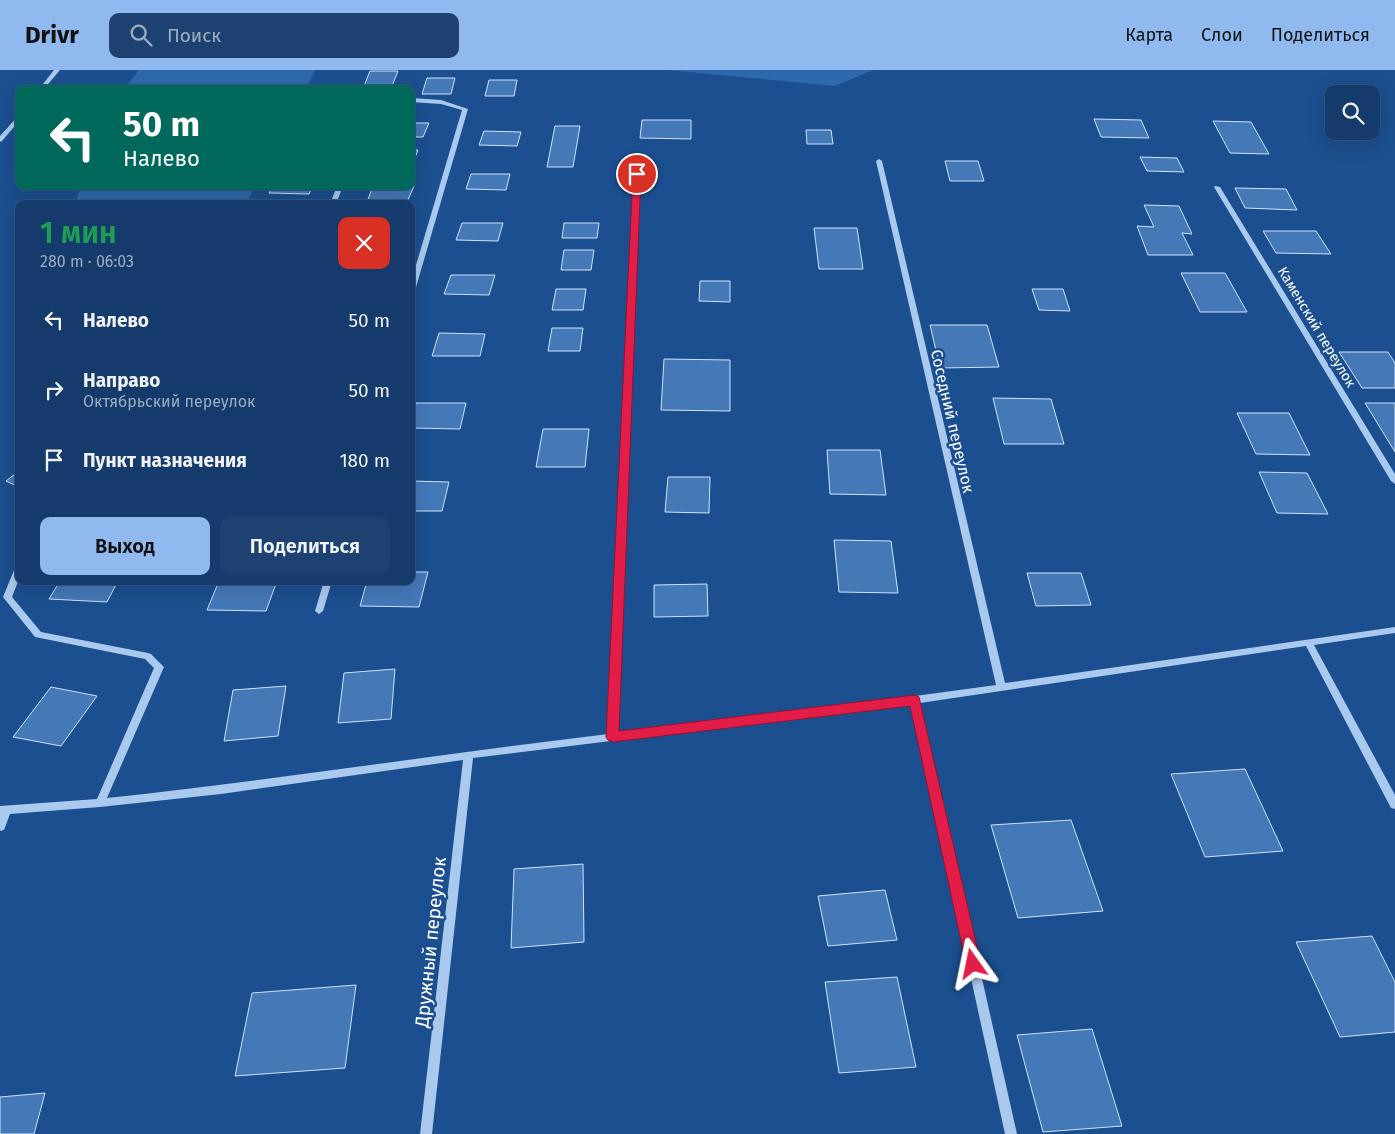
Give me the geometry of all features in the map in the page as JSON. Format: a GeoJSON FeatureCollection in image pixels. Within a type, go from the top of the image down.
{"type":"FeatureCollection","features":[{"type":"Feature","properties":{"kind":"street"},"geometry":{"type":"LineString","coordinates":[[44,85],[57,70]]}},
{"type":"Feature","properties":{"kind":"street"},"geometry":{"type":"LineString","coordinates":[[415,100],[441,102],[465,109],[415,280]]}},
{"type":"Feature","properties":{"kind":"street"},"geometry":{"type":"LineString","coordinates":[[0,140],[15,121]]}},
{"type":"Feature","properties":{"kind":"street"},"geometry":{"type":"LineString","coordinates":[[613,737],[638,155]]}},
{"type":"Feature","properties":{"kind":"street","name":"Соседний переулок"},"geometry":{"type":"LineString","coordinates":[[878,161],[1001,687]]}},
{"type":"Feature","properties":{"kind":"street","name":"Каменский переулок"},"geometry":{"type":"LineString","coordinates":[[1217,188],[1395,481]]}},
{"type":"Feature","properties":{"kind":"street"},"geometry":{"type":"LineString","coordinates":[[15,578],[7,597],[38,635],[148,656],[159,667],[100,803]]}},
{"type":"Feature","properties":{"kind":"street"},"geometry":{"type":"LineString","coordinates":[[319,611],[327,585]]}},
{"type":"Feature","properties":{"kind":"street"},"geometry":{"type":"LineString","coordinates":[[0,827],[4,810],[100,803],[221,790],[468,755],[915,700],[1395,630]]}},
{"type":"Feature","properties":{"kind":"street"},"geometry":{"type":"LineString","coordinates":[[1308,642],[1395,805]]}},
{"type":"Feature","properties":{"kind":"street"},"geometry":{"type":"LineString","coordinates":[[915,700],[1011,1134]]}},
{"type":"Feature","properties":{"kind":"street","name":"Дружный переулок"},"geometry":{"type":"LineString","coordinates":[[426,1134],[468,755]]}},
{"type":"Feature","properties":{"kind":"shaded area"},"geometry":{"type":"Polygon","coordinates":[[[139,70],[315,70],[308,85],[127,85],[139,70]]]}},
{"type":"Feature","properties":{"kind":"shaded area"},"geometry":{"type":"Polygon","coordinates":[[[668,70],[873,70],[835,86],[668,70]]]}},
{"type":"Feature","properties":{"kind":"shaded area"},"geometry":{"type":"Polygon","coordinates":[[[80,190],[253,190],[248,200],[76,200],[80,190]]]}},
{"type":"Feature","properties":{"kind":"building"},"geometry":{"type":"Polygon","coordinates":[[[370,71],[398,71],[392,85],[364,85],[370,71]]]}},
{"type":"Feature","properties":{"kind":"building"},"geometry":{"type":"Polygon","coordinates":[[[427,78],[455,78],[451,94],[422,94],[427,78]]]}},
{"type":"Feature","properties":{"kind":"building"},"geometry":{"type":"Polygon","coordinates":[[[489,80],[517,80],[514,96],[485,96],[489,80]]]}},
{"type":"Feature","properties":{"kind":"building"},"geometry":{"type":"Polygon","coordinates":[[[1094,119],[1141,120],[1149,138],[1101,137],[1094,119]]]}},
{"type":"Feature","properties":{"kind":"building"},"geometry":{"type":"Polygon","coordinates":[[[642,120],[691,120],[691,139],[640,138],[642,120]]]}},
{"type":"Feature","properties":{"kind":"building"},"geometry":{"type":"Polygon","coordinates":[[[1213,121],[1251,122],[1269,154],[1230,153],[1213,121]]]}},
{"type":"Feature","properties":{"kind":"building"},"geometry":{"type":"Polygon","coordinates":[[[415,123],[429,123],[423,137],[415,137],[415,123]]]}},
{"type":"Feature","properties":{"kind":"building"},"geometry":{"type":"Polygon","coordinates":[[[555,126],[580,126],[573,167],[547,167],[555,126]]]}},
{"type":"Feature","properties":{"kind":"building"},"geometry":{"type":"Polygon","coordinates":[[[806,130],[831,130],[833,144],[807,144],[806,130]]]}},
{"type":"Feature","properties":{"kind":"building"},"geometry":{"type":"Polygon","coordinates":[[[484,131],[521,132],[517,146],[479,145],[484,131]]]}},
{"type":"Feature","properties":{"kind":"building"},"geometry":{"type":"Polygon","coordinates":[[[1140,157],[1177,158],[1184,172],[1147,171],[1140,157]]]}},
{"type":"Feature","properties":{"kind":"building"},"geometry":{"type":"Polygon","coordinates":[[[945,161],[978,161],[984,181],[950,181],[945,161]]]}},
{"type":"Feature","properties":{"kind":"building"},"geometry":{"type":"Polygon","coordinates":[[[471,174],[510,174],[506,190],[466,189],[471,174]]]}},
{"type":"Feature","properties":{"kind":"building"},"geometry":{"type":"Polygon","coordinates":[[[1235,188],[1286,189],[1297,210],[1245,208],[1235,188]]]}},
{"type":"Feature","properties":{"kind":"building"},"geometry":{"type":"Polygon","coordinates":[[[271,190],[311,190],[309,194],[269,193],[271,190]]]}},
{"type":"Feature","properties":{"kind":"building"},"geometry":{"type":"Polygon","coordinates":[[[372,190],[412,190],[408,200],[368,200],[372,190]]]}},
{"type":"Feature","properties":{"kind":"building"},"geometry":{"type":"Polygon","coordinates":[[[1144,205],[1179,206],[1192,234],[1182,233],[1193,255],[1148,255],[1137,226],[1154,227],[1144,205]]]}},
{"type":"Feature","properties":{"kind":"building"},"geometry":{"type":"Polygon","coordinates":[[[462,223],[503,223],[498,241],[456,240],[462,223]]]}},
{"type":"Feature","properties":{"kind":"building"},"geometry":{"type":"Polygon","coordinates":[[[564,223],[599,223],[597,238],[562,238],[564,223]]]}},
{"type":"Feature","properties":{"kind":"building"},"geometry":{"type":"Polygon","coordinates":[[[814,228],[857,228],[863,269],[819,269],[814,228]]]}},
{"type":"Feature","properties":{"kind":"building"},"geometry":{"type":"Polygon","coordinates":[[[1263,231],[1316,231],[1331,254],[1276,253],[1263,231]]]}},
{"type":"Feature","properties":{"kind":"building"},"geometry":{"type":"Polygon","coordinates":[[[564,250],[594,250],[591,270],[561,270],[564,250]]]}},
{"type":"Feature","properties":{"kind":"building"},"geometry":{"type":"Polygon","coordinates":[[[1181,273],[1225,273],[1247,312],[1200,312],[1181,273]]]}},
{"type":"Feature","properties":{"kind":"building"},"geometry":{"type":"Polygon","coordinates":[[[451,275],[495,275],[489,295],[444,294],[451,275]]]}},
{"type":"Feature","properties":{"kind":"building"},"geometry":{"type":"Polygon","coordinates":[[[700,281],[730,281],[730,302],[699,301],[700,281]]]}},
{"type":"Feature","properties":{"kind":"building"},"geometry":{"type":"Polygon","coordinates":[[[556,289],[586,289],[583,310],[552,310],[556,289]]]}},
{"type":"Feature","properties":{"kind":"building"},"geometry":{"type":"Polygon","coordinates":[[[1032,289],[1063,289],[1070,311],[1039,310],[1032,289]]]}},
{"type":"Feature","properties":{"kind":"building"},"geometry":{"type":"Polygon","coordinates":[[[930,325],[987,325],[999,367],[940,368],[930,325]]]}},
{"type":"Feature","properties":{"kind":"building"},"geometry":{"type":"Polygon","coordinates":[[[552,328],[583,328],[580,351],[548,351],[552,328]]]}},
{"type":"Feature","properties":{"kind":"building"},"geometry":{"type":"Polygon","coordinates":[[[439,333],[485,334],[480,356],[432,356],[439,333]]]}},
{"type":"Feature","properties":{"kind":"building"},"geometry":{"type":"Polygon","coordinates":[[[1339,352],[1388,352],[1395,363],[1395,388],[1362,388],[1339,352]]]}},
{"type":"Feature","properties":{"kind":"building"},"geometry":{"type":"Polygon","coordinates":[[[664,359],[730,360],[730,411],[661,410],[664,359]]]}},
{"type":"Feature","properties":{"kind":"building"},"geometry":{"type":"Polygon","coordinates":[[[993,398],[1051,399],[1064,444],[1004,444],[993,398]]]}},
{"type":"Feature","properties":{"kind":"building"},"geometry":{"type":"Polygon","coordinates":[[[416,403],[466,403],[460,429],[415,428],[416,403]]]}},
{"type":"Feature","properties":{"kind":"building"},"geometry":{"type":"Polygon","coordinates":[[[1365,403],[1395,403],[1395,452],[1365,403]]]}},
{"type":"Feature","properties":{"kind":"building"},"geometry":{"type":"Polygon","coordinates":[[[1237,413],[1289,413],[1310,455],[1256,454],[1237,413]]]}},
{"type":"Feature","properties":{"kind":"building"},"geometry":{"type":"Polygon","coordinates":[[[543,429],[589,429],[585,467],[536,467],[543,429]]]}},
{"type":"Feature","properties":{"kind":"building"},"geometry":{"type":"Polygon","coordinates":[[[827,450],[880,450],[886,495],[830,494],[827,450]]]}},
{"type":"Feature","properties":{"kind":"building"},"geometry":{"type":"Polygon","coordinates":[[[1259,472],[1307,473],[1328,514],[1277,513],[1259,472]]]}},
{"type":"Feature","properties":{"kind":"building"},"geometry":{"type":"Polygon","coordinates":[[[15,474],[15,485],[6,481],[15,474]]]}},
{"type":"Feature","properties":{"kind":"building"},"geometry":{"type":"Polygon","coordinates":[[[668,477],[710,477],[709,513],[665,512],[668,477]]]}},
{"type":"Feature","properties":{"kind":"building"},"geometry":{"type":"Polygon","coordinates":[[[415,481],[449,482],[442,511],[415,511],[415,481]]]}},
{"type":"Feature","properties":{"kind":"building"},"geometry":{"type":"Polygon","coordinates":[[[834,540],[891,541],[898,593],[839,592],[834,540]]]}},
{"type":"Feature","properties":{"kind":"building"},"geometry":{"type":"Polygon","coordinates":[[[415,572],[428,572],[419,607],[360,606],[366,585],[415,585],[415,572]]]}},
{"type":"Feature","properties":{"kind":"building"},"geometry":{"type":"Polygon","coordinates":[[[1027,573],[1081,573],[1091,605],[1036,606],[1027,573]]]}},
{"type":"Feature","properties":{"kind":"building"},"geometry":{"type":"Polygon","coordinates":[[[707,584],[708,616],[654,617],[654,585],[707,584]]]}},
{"type":"Feature","properties":{"kind":"building"},"geometry":{"type":"Polygon","coordinates":[[[58,585],[116,585],[107,602],[49,599],[58,585]]]}},
{"type":"Feature","properties":{"kind":"building"},"geometry":{"type":"Polygon","coordinates":[[[217,585],[276,585],[266,611],[207,610],[217,585]]]}},
{"type":"Feature","properties":{"kind":"building"},"geometry":{"type":"Polygon","coordinates":[[[395,669],[391,719],[338,723],[344,673],[395,669]]]}},
{"type":"Feature","properties":{"kind":"building"},"geometry":{"type":"Polygon","coordinates":[[[286,686],[278,736],[224,741],[233,690],[286,686]]]}},
{"type":"Feature","properties":{"kind":"building"},"geometry":{"type":"Polygon","coordinates":[[[51,687],[97,696],[61,746],[13,737],[51,687]]]}},
{"type":"Feature","properties":{"kind":"building"},"geometry":{"type":"Polygon","coordinates":[[[1245,769],[1283,851],[1205,857],[1171,774],[1245,769]]]}},
{"type":"Feature","properties":{"kind":"building"},"geometry":{"type":"Polygon","coordinates":[[[1071,820],[1103,911],[1018,918],[991,825],[1071,820]]]}},
{"type":"Feature","properties":{"kind":"building"},"geometry":{"type":"Polygon","coordinates":[[[583,864],[584,942],[511,948],[514,869],[583,864]]]}},
{"type":"Feature","properties":{"kind":"building"},"geometry":{"type":"Polygon","coordinates":[[[885,890],[897,940],[828,946],[818,896],[885,890]]]}},
{"type":"Feature","properties":{"kind":"building"},"geometry":{"type":"Polygon","coordinates":[[[1372,936],[1395,982],[1395,1032],[1340,1037],[1296,942],[1372,936]]]}},
{"type":"Feature","properties":{"kind":"building"},"geometry":{"type":"Polygon","coordinates":[[[897,977],[916,1067],[839,1073],[825,982],[897,977]]]}},
{"type":"Feature","properties":{"kind":"building"},"geometry":{"type":"Polygon","coordinates":[[[356,985],[345,1068],[235,1076],[252,993],[356,985]]]}},
{"type":"Feature","properties":{"kind":"building"},"geometry":{"type":"Polygon","coordinates":[[[1092,1029],[1122,1126],[1043,1132],[1017,1035],[1092,1029]]]}},
{"type":"Feature","properties":{"kind":"building"},"geometry":{"type":"Polygon","coordinates":[[[45,1093],[34,1134],[0,1134],[0,1097],[45,1093]]]}},
{"type":"Feature","properties":{"kind":"route"},"geometry":{"type":"LineString","coordinates":[[637,174],[613,737],[915,700],[973,964]]}}]}
